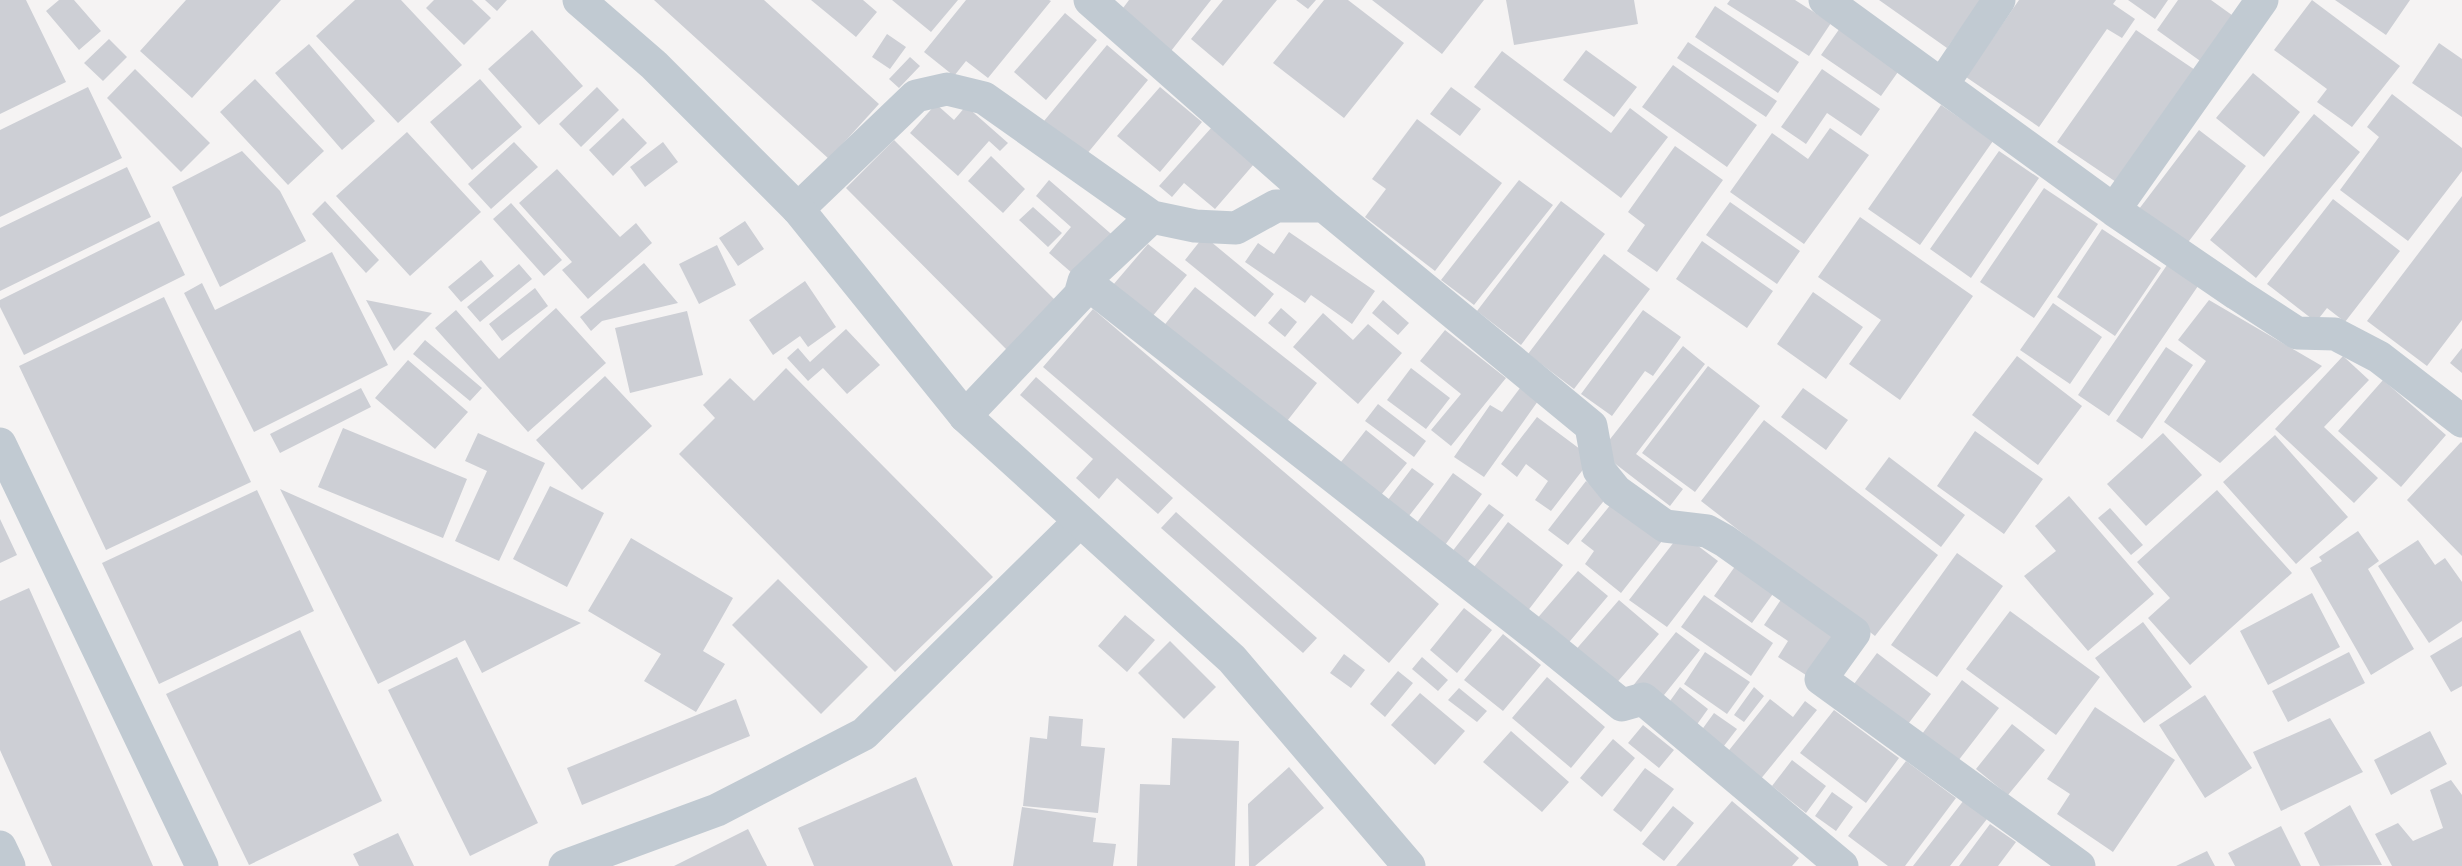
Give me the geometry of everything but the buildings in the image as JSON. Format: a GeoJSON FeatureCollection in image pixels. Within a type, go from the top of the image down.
{"type":"FeatureCollection","features":[{"type":"Feature","properties":{"kind":"street"},"geometry":{"type":"LineString","coordinates":[[579,0],[654,65],[798,209],[964,416],[1232,659],[1409,866]]}},
{"type":"Feature","properties":{"kind":"street"},"geometry":{"type":"LineString","coordinates":[[1090,0],[1324,206],[1591,426],[1599,470],[1616,491],[1665,526],[1707,531],[1725,541],[1854,633],[1821,679],[2079,866]]}},
{"type":"Feature","properties":{"kind":"street"},"geometry":{"type":"LineString","coordinates":[[1825,0],[2114,210],[2297,333],[2335,334],[2379,357],[2462,421]]}},
{"type":"Feature","properties":{"kind":"street"},"geometry":{"type":"LineString","coordinates":[[1942,85],[1999,0]]}},
{"type":"Feature","properties":{"kind":"street"},"geometry":{"type":"LineString","coordinates":[[2114,210],[2262,0]]}},
{"type":"Feature","properties":{"kind":"street"},"geometry":{"type":"LineString","coordinates":[[798,209],[916,96],[947,89],[984,98],[1152,217],[1195,226],[1236,228],[1276,206],[1324,206]]}},
{"type":"Feature","properties":{"kind":"street"},"geometry":{"type":"LineString","coordinates":[[964,416],[1080,295],[1084,281],[1152,217]]}},
{"type":"Feature","properties":{"kind":"street"},"geometry":{"type":"LineString","coordinates":[[1084,281],[1622,705],[1643,699],[1842,866]]}},
{"type":"Feature","properties":{"kind":"street"},"geometry":{"type":"LineString","coordinates":[[0,444],[202,866]]}},
{"type":"Feature","properties":{"kind":"street"},"geometry":{"type":"LineString","coordinates":[[565,866],[717,810],[864,734],[1080,521]]}},
{"type":"Feature","properties":{"kind":"street"},"geometry":{"type":"LineString","coordinates":[[0,847],[9,866]]}}]}
